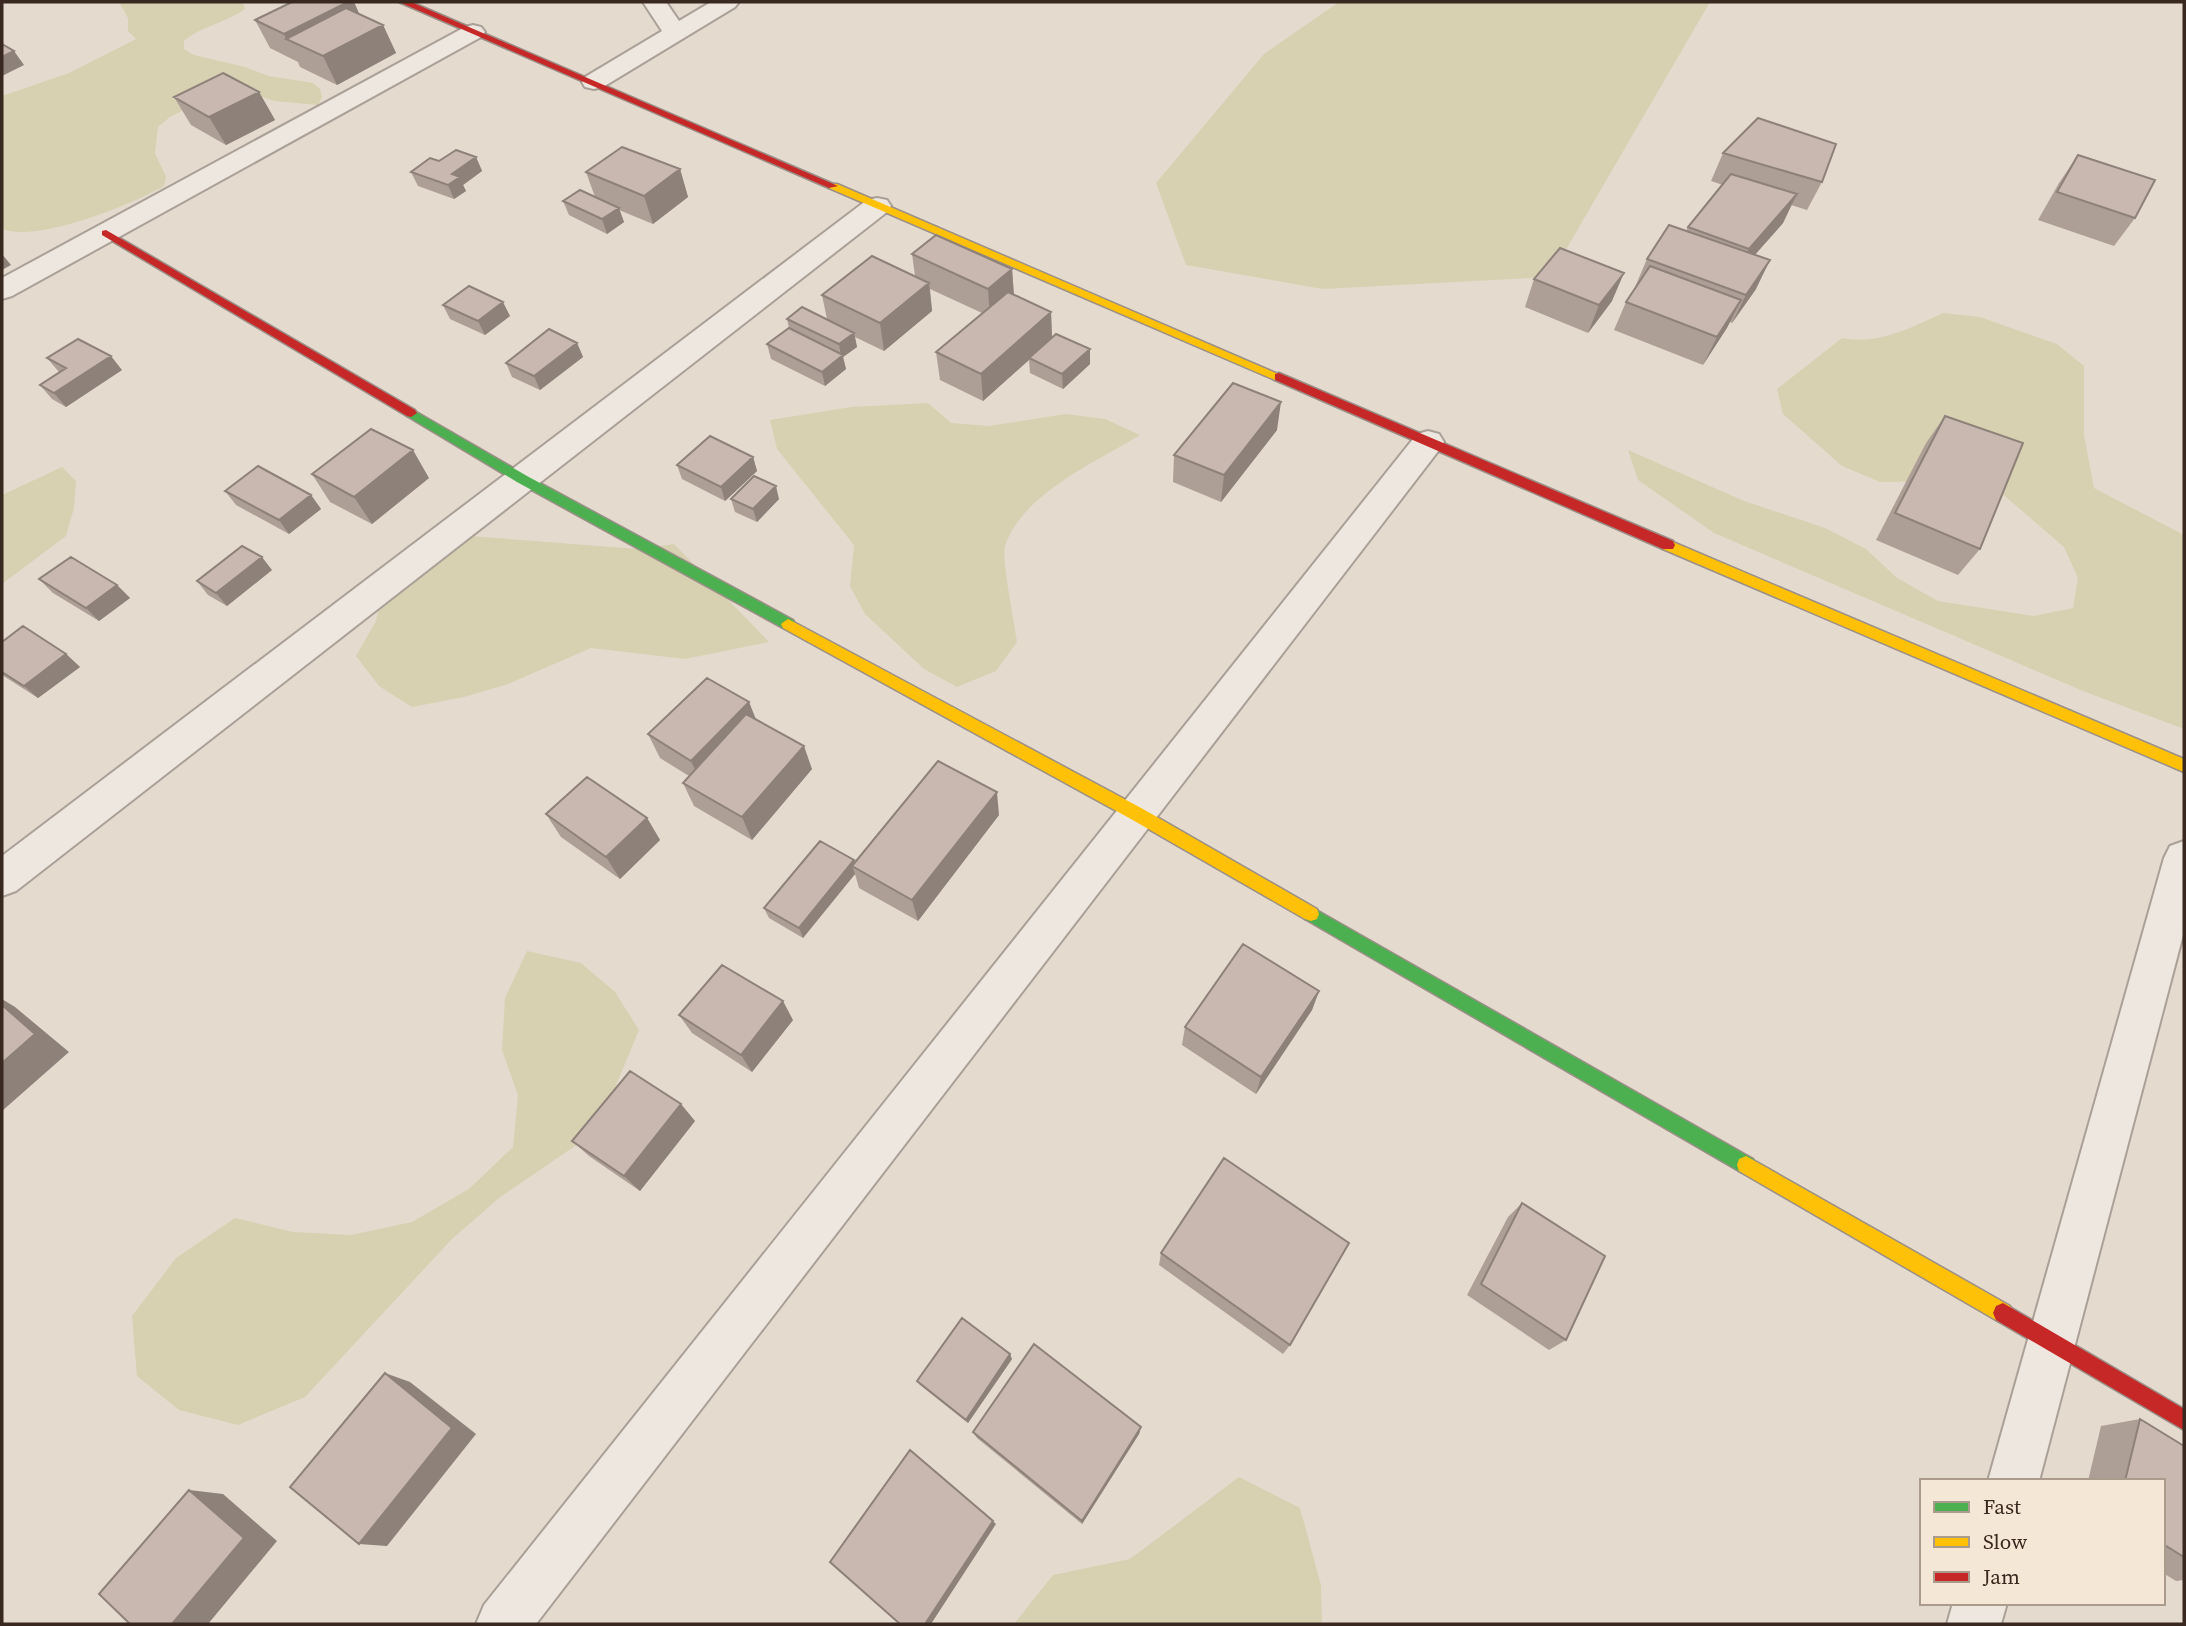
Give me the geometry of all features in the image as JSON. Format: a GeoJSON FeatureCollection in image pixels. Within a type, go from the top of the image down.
{"type":"FeatureCollection","features":[{"type":"Feature","properties":{"kind":"street"},"geometry":{"type":"LineString","coordinates":[[404,2],[2184,766]]}},
{"type":"Feature","properties":{"kind":"street"},"geometry":{"type":"LineString","coordinates":[[654,2],[676,33]]}},
{"type":"Feature","properties":{"kind":"street"},"geometry":{"type":"LineString","coordinates":[[594,82],[727,2]]}},
{"type":"Feature","properties":{"kind":"street"},"geometry":{"type":"LineString","coordinates":[[2,290],[473,32]]}},
{"type":"Feature","properties":{"kind":"street"},"geometry":{"type":"LineString","coordinates":[[2,878],[877,206]]}},
{"type":"Feature","properties":{"kind":"street"},"geometry":{"type":"LineString","coordinates":[[106,233],[522,479],[1137,814],[2052,1341],[2184,1420]]}},
{"type":"Feature","properties":{"kind":"street"},"geometry":{"type":"LineString","coordinates":[[503,1624],[1429,442]]}},
{"type":"Feature","properties":{"kind":"street"},"geometry":{"type":"LineString","coordinates":[[2014,1479],[2184,858]]}},
{"type":"Feature","properties":{"kind":"street"},"geometry":{"type":"LineString","coordinates":[[1974,1624],[1979,1605]]}},
{"type":"Feature","properties":{"kind":"shaded area"},"geometry":{"type":"Polygon","coordinates":[[[119,2],[243,2],[245,9],[191,36],[184,41],[184,49],[194,55],[245,67],[269,76],[313,83],[320,89],[322,97],[318,105],[274,101],[240,89],[209,97],[170,117],[158,127],[155,153],[166,177],[164,186],[130,203],[60,227],[18,232],[2,229],[2,96],[69,73],[136,39],[128,31],[128,18],[119,2]]]}},
{"type":"Feature","properties":{"kind":"shaded area"},"geometry":{"type":"Polygon","coordinates":[[[1339,2],[1710,2],[1550,277],[1323,289],[1186,265],[1156,183],[1264,54],[1339,2]]]}},
{"type":"Feature","properties":{"kind":"shaded area"},"geometry":{"type":"Polygon","coordinates":[[[1943,313],[1980,317],[2057,344],[2084,366],[2084,435],[2094,488],[2184,535],[2184,729],[2083,691],[1714,533],[1638,480],[1628,450],[1744,501],[1825,528],[1866,549],[1897,578],[1938,601],[2034,616],[2073,608],[2078,578],[2064,547],[1999,491],[1958,481],[1880,482],[1842,466],[1783,414],[1777,389],[1842,338],[1856,340],[1882,337],[1943,313]]]}},
{"type":"Feature","properties":{"kind":"shaded area"},"geometry":{"type":"Polygon","coordinates":[[[928,403],[951,423],[989,426],[1066,414],[1105,419],[1140,435],[1062,481],[1027,511],[1014,527],[1004,553],[1017,642],[996,671],[957,687],[924,669],[865,614],[850,586],[854,545],[777,449],[770,420],[851,407],[928,403]]]}},
{"type":"Feature","properties":{"kind":"shaded area"},"geometry":{"type":"Polygon","coordinates":[[[62,467],[76,481],[74,508],[66,536],[2,584],[2,495],[62,467]]]}},
{"type":"Feature","properties":{"kind":"shaded area"},"geometry":{"type":"Polygon","coordinates":[[[457,535],[638,549],[674,544],[769,642],[685,659],[591,648],[508,684],[464,697],[412,707],[379,686],[356,656],[376,621],[384,585],[457,535]]]}},
{"type":"Feature","properties":{"kind":"shaded area"},"geometry":{"type":"Polygon","coordinates":[[[527,951],[581,963],[615,992],[639,1030],[597,1131],[499,1198],[452,1239],[305,1397],[238,1425],[179,1410],[137,1376],[132,1316],[176,1258],[235,1218],[293,1232],[351,1235],[412,1222],[469,1189],[513,1147],[518,1095],[502,1050],[505,998],[527,951]]]}},
{"type":"Feature","properties":{"kind":"shaded area"},"geometry":{"type":"Polygon","coordinates":[[[1239,1477],[1300,1508],[1321,1585],[1322,1624],[1014,1624],[1053,1575],[1130,1559],[1239,1477]]]}},
{"type":"Feature","properties":{"kind":"building"},"geometry":{"type":"Polygon","coordinates":[[[292,2],[348,2],[284,34],[255,20],[292,2]]]}},
{"type":"Feature","properties":{"kind":"building"},"geometry":{"type":"Polygon","coordinates":[[[346,8],[383,25],[323,56],[286,39],[346,8]]]}},
{"type":"Feature","properties":{"kind":"building"},"geometry":{"type":"Polygon","coordinates":[[[2,44],[14,51],[2,57],[2,44]]]}},
{"type":"Feature","properties":{"kind":"building"},"geometry":{"type":"Polygon","coordinates":[[[223,73],[259,92],[209,117],[174,97],[223,73]]]}},
{"type":"Feature","properties":{"kind":"building"},"geometry":{"type":"Polygon","coordinates":[[[1758,118],[1836,144],[1822,182],[1723,153],[1758,118]]]}},
{"type":"Feature","properties":{"kind":"building"},"geometry":{"type":"Polygon","coordinates":[[[622,147],[680,169],[644,196],[586,172],[622,147]]]}},
{"type":"Feature","properties":{"kind":"building"},"geometry":{"type":"Polygon","coordinates":[[[456,150],[476,157],[452,174],[460,177],[448,185],[411,172],[430,158],[439,161],[456,150]]]}},
{"type":"Feature","properties":{"kind":"building"},"geometry":{"type":"Polygon","coordinates":[[[2078,155],[2155,180],[2135,218],[2057,192],[2078,155]]]}},
{"type":"Feature","properties":{"kind":"building"},"geometry":{"type":"Polygon","coordinates":[[[1731,174],[1797,194],[1749,249],[1688,227],[1731,174]]]}},
{"type":"Feature","properties":{"kind":"building"},"geometry":{"type":"Polygon","coordinates":[[[580,190],[619,208],[602,219],[563,201],[580,190]]]}},
{"type":"Feature","properties":{"kind":"building"},"geometry":{"type":"Polygon","coordinates":[[[1669,225],[1770,260],[1746,295],[1647,259],[1669,225]]]}},
{"type":"Feature","properties":{"kind":"building"},"geometry":{"type":"Polygon","coordinates":[[[936,235],[1012,269],[988,289],[912,254],[936,235]]]}},
{"type":"Feature","properties":{"kind":"building"},"geometry":{"type":"Polygon","coordinates":[[[1560,248],[1624,273],[1599,305],[1534,279],[1560,248]]]}},
{"type":"Feature","properties":{"kind":"building"},"geometry":{"type":"Polygon","coordinates":[[[872,256],[929,283],[880,323],[822,295],[872,256]]]}},
{"type":"Feature","properties":{"kind":"building"},"geometry":{"type":"Polygon","coordinates":[[[1650,266],[1741,300],[1717,337],[1626,302],[1650,266]]]}},
{"type":"Feature","properties":{"kind":"building"},"geometry":{"type":"Polygon","coordinates":[[[469,286],[503,302],[478,321],[443,305],[469,286]]]}},
{"type":"Feature","properties":{"kind":"building"},"geometry":{"type":"Polygon","coordinates":[[[1008,292],[1051,312],[981,374],[936,352],[1008,292]]]}},
{"type":"Feature","properties":{"kind":"building"},"geometry":{"type":"Polygon","coordinates":[[[802,307],[854,333],[839,344],[787,319],[802,307]]]}},
{"type":"Feature","properties":{"kind":"building"},"geometry":{"type":"Polygon","coordinates":[[[789,328],[843,355],[822,372],[767,344],[789,328]]]}},
{"type":"Feature","properties":{"kind":"building"},"geometry":{"type":"Polygon","coordinates":[[[549,329],[577,343],[534,376],[506,363],[549,329]]]}},
{"type":"Feature","properties":{"kind":"building"},"geometry":{"type":"Polygon","coordinates":[[[1056,334],[1090,349],[1062,374],[1029,358],[1056,334]]]}},
{"type":"Feature","properties":{"kind":"building"},"geometry":{"type":"Polygon","coordinates":[[[78,339],[111,356],[54,393],[40,385],[66,368],[47,358],[78,339]]]}},
{"type":"Feature","properties":{"kind":"building"},"geometry":{"type":"Polygon","coordinates":[[[1233,383],[1281,402],[1224,475],[1174,455],[1233,383]]]}},
{"type":"Feature","properties":{"kind":"building"},"geometry":{"type":"Polygon","coordinates":[[[1945,416],[2023,443],[1980,549],[1895,513],[1945,416]]]}},
{"type":"Feature","properties":{"kind":"building"},"geometry":{"type":"Polygon","coordinates":[[[371,429],[413,450],[354,497],[312,474],[371,429]]]}},
{"type":"Feature","properties":{"kind":"building"},"geometry":{"type":"Polygon","coordinates":[[[710,436],[753,457],[721,487],[677,465],[710,436]]]}},
{"type":"Feature","properties":{"kind":"building"},"geometry":{"type":"Polygon","coordinates":[[[258,466],[311,495],[279,520],[225,491],[258,466]]]}},
{"type":"Feature","properties":{"kind":"building"},"geometry":{"type":"Polygon","coordinates":[[[754,476],[776,486],[753,509],[731,499],[754,476]]]}},
{"type":"Feature","properties":{"kind":"building"},"geometry":{"type":"Polygon","coordinates":[[[242,546],[262,557],[216,593],[197,581],[242,546]]]}},
{"type":"Feature","properties":{"kind":"building"},"geometry":{"type":"Polygon","coordinates":[[[71,557],[117,585],[86,608],[39,579],[71,557]]]}},
{"type":"Feature","properties":{"kind":"building"},"geometry":{"type":"Polygon","coordinates":[[[23,626],[66,654],[24,686],[2,672],[2,642],[23,626]]]}},
{"type":"Feature","properties":{"kind":"building"},"geometry":{"type":"Polygon","coordinates":[[[707,678],[749,702],[691,761],[648,734],[707,678]]]}},
{"type":"Feature","properties":{"kind":"building"},"geometry":{"type":"Polygon","coordinates":[[[746,714],[804,746],[742,817],[683,783],[746,714]]]}},
{"type":"Feature","properties":{"kind":"building"},"geometry":{"type":"Polygon","coordinates":[[[938,761],[997,792],[912,900],[852,866],[938,761]]]}},
{"type":"Feature","properties":{"kind":"building"},"geometry":{"type":"Polygon","coordinates":[[[587,777],[647,818],[606,857],[546,814],[587,777]]]}},
{"type":"Feature","properties":{"kind":"building"},"geometry":{"type":"Polygon","coordinates":[[[820,841],[854,860],[799,928],[764,908],[820,841]]]}},
{"type":"Feature","properties":{"kind":"building"},"geometry":{"type":"Polygon","coordinates":[[[1243,944],[1319,991],[1261,1077],[1185,1027],[1243,944]]]}},
{"type":"Feature","properties":{"kind":"building"},"geometry":{"type":"Polygon","coordinates":[[[722,965],[783,1001],[741,1055],[679,1015],[722,965]]]}},
{"type":"Feature","properties":{"kind":"building"},"geometry":{"type":"Polygon","coordinates":[[[2,1005],[35,1034],[2,1063],[2,1005]]]}},
{"type":"Feature","properties":{"kind":"building"},"geometry":{"type":"Polygon","coordinates":[[[630,1071],[681,1104],[624,1176],[572,1141],[630,1071]]]}},
{"type":"Feature","properties":{"kind":"building"},"geometry":{"type":"Polygon","coordinates":[[[1224,1158],[1349,1243],[1290,1345],[1161,1253],[1224,1158]]]}},
{"type":"Feature","properties":{"kind":"building"},"geometry":{"type":"Polygon","coordinates":[[[1522,1203],[1605,1256],[1566,1340],[1481,1284],[1522,1203]]]}},
{"type":"Feature","properties":{"kind":"building"},"geometry":{"type":"Polygon","coordinates":[[[962,1318],[1010,1354],[966,1420],[917,1381],[962,1318]]]}},
{"type":"Feature","properties":{"kind":"building"},"geometry":{"type":"Polygon","coordinates":[[[1034,1344],[1141,1427],[1082,1521],[973,1432],[1034,1344]]]}},
{"type":"Feature","properties":{"kind":"building"},"geometry":{"type":"Polygon","coordinates":[[[385,1373],[452,1428],[359,1544],[290,1487],[385,1373]]]}},
{"type":"Feature","properties":{"kind":"building"},"geometry":{"type":"Polygon","coordinates":[[[2140,1419],[2184,1446],[2184,1557],[2165,1545],[2165,1479],[2125,1479],[2140,1419]]]}},
{"type":"Feature","properties":{"kind":"building"},"geometry":{"type":"Polygon","coordinates":[[[910,1450],[993,1521],[925,1624],[900,1624],[830,1562],[910,1450]]]}},
{"type":"Feature","properties":{"kind":"building"},"geometry":{"type":"Polygon","coordinates":[[[189,1490],[244,1538],[172,1624],[130,1624],[99,1594],[189,1490]]]}},
{"type":"Feature","properties":{"kind":"traffic: fast"},"geometry":{"type":"LineString","coordinates":[[411,413],[522,479],[788,624]]}},
{"type":"Feature","properties":{"kind":"traffic: fast"},"geometry":{"type":"LineString","coordinates":[[1311,914],[1746,1165]]}},
{"type":"Feature","properties":{"kind":"traffic: slow"},"geometry":{"type":"LineString","coordinates":[[833,186],[1279,377]]}},
{"type":"Feature","properties":{"kind":"traffic: slow"},"geometry":{"type":"LineString","coordinates":[[1668,545],[2184,766]]}},
{"type":"Feature","properties":{"kind":"traffic: slow"},"geometry":{"type":"LineString","coordinates":[[788,624],[1137,814],[1311,914]]}},
{"type":"Feature","properties":{"kind":"traffic: slow"},"geometry":{"type":"LineString","coordinates":[[1746,1165],[2003,1313]]}},
{"type":"Feature","properties":{"kind":"traffic: jam"},"geometry":{"type":"LineString","coordinates":[[404,2],[833,186]]}},
{"type":"Feature","properties":{"kind":"traffic: jam"},"geometry":{"type":"LineString","coordinates":[[106,233],[411,413]]}},
{"type":"Feature","properties":{"kind":"traffic: jam"},"geometry":{"type":"LineString","coordinates":[[1279,377],[1668,545]]}},
{"type":"Feature","properties":{"kind":"traffic: jam"},"geometry":{"type":"LineString","coordinates":[[2003,1313],[2184,1420]]}}]}
